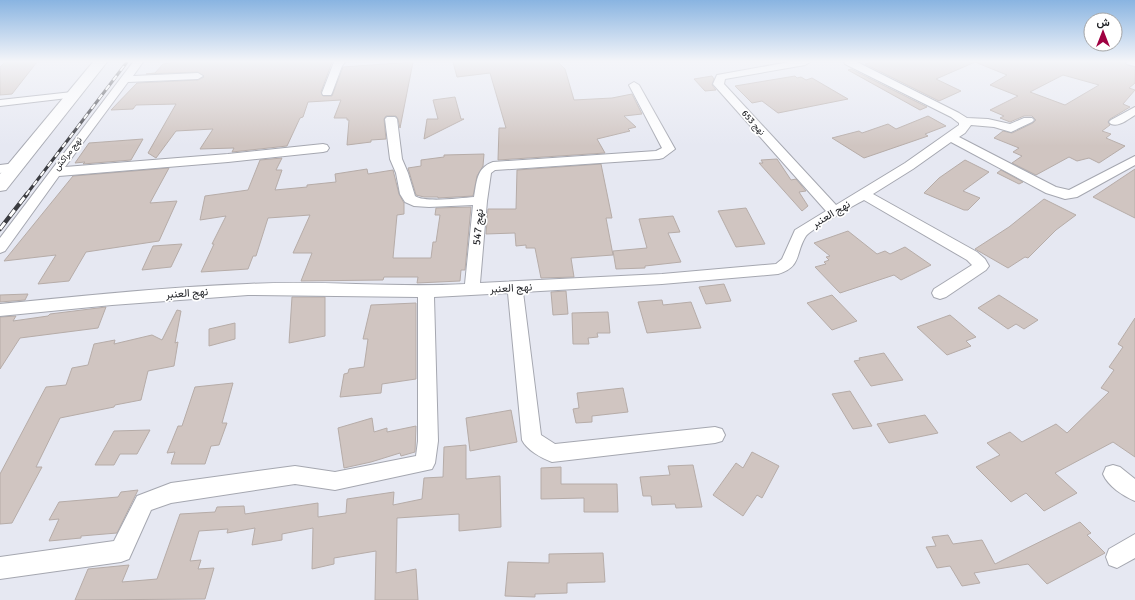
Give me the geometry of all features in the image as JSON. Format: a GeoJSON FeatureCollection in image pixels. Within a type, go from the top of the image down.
{"type":"FeatureCollection","features":[{"type":"Feature","properties":{"kind":"main road"},"geometry":{"type":"LineString","coordinates":[[0,186],[76,90]]}},
{"type":"Feature","properties":{"kind":"street","name":"نهج مراكش"},"geometry":{"type":"LineString","coordinates":[[0,248],[117,90]]}},
{"type":"Feature","properties":{"kind":"street","name":"نهج 547"},"geometry":{"type":"LineString","coordinates":[[472,290],[480,201],[485,172],[491,167],[659,155],[669,149],[637,90]]}},
{"type":"Feature","properties":{"kind":"street","name":"نهج 653"},"geometry":{"type":"LineString","coordinates":[[723,90],[835,212]]}},
{"type":"Feature","properties":{"kind":"street"},"geometry":{"type":"LineString","coordinates":[[905,90],[955,115],[965,122],[984,121],[998,123],[1011,128],[1028,120]]}},
{"type":"Feature","properties":{"kind":"street"},"geometry":{"type":"LineString","coordinates":[[0,103],[72,95]]}},
{"type":"Feature","properties":{"kind":"street"},"geometry":{"type":"LineString","coordinates":[[1115,122],[1135,110]]}},
{"type":"Feature","properties":{"kind":"street"},"geometry":{"type":"LineString","coordinates":[[391,119],[396,159],[410,199],[414,202],[430,203],[480,201]]}},
{"type":"Feature","properties":{"kind":"street","name":"نهج العنبر"},"geometry":{"type":"LineString","coordinates":[[0,310],[120,298],[248,289],[289,288],[426,292],[662,279],[778,269],[789,261],[800,233],[909,166],[961,130],[965,126],[965,122]]}},
{"type":"Feature","properties":{"kind":"street"},"geometry":{"type":"LineString","coordinates":[[950,138],[1051,190],[1065,195],[1077,192],[1135,160]]}},
{"type":"Feature","properties":{"kind":"street"},"geometry":{"type":"LineString","coordinates":[[55,172],[228,158],[323,148]]}},
{"type":"Feature","properties":{"kind":"street"},"geometry":{"type":"LineString","coordinates":[[0,169],[16,167]]}},
{"type":"Feature","properties":{"kind":"street"},"geometry":{"type":"LineString","coordinates":[[864,194],[972,256],[980,263],[981,266],[940,293]]}},
{"type":"Feature","properties":{"kind":"street"},"geometry":{"type":"LineString","coordinates":[[516,288],[532,440],[552,453],[714,435]]}},
{"type":"Feature","properties":{"kind":"street"},"geometry":{"type":"LineString","coordinates":[[0,568],[121,551],[144,503],[172,493],[295,475],[335,481],[425,463],[428,441],[426,292]]}},
{"type":"Feature","properties":{"kind":"street"},"geometry":{"type":"LineString","coordinates":[[1113,474],[1135,491]]}},
{"type":"Feature","properties":{"kind":"street"},"geometry":{"type":"LineString","coordinates":[[1117,557],[1135,545]]}},
{"type":"Feature","properties":{"kind":"building"},"geometry":{"type":"Polygon","coordinates":[[[0,90],[15,90],[12,94],[0,95],[0,90]]]}},
{"type":"Feature","properties":{"kind":"building"},"geometry":{"type":"Polygon","coordinates":[[[130,90],[322,90],[323,96],[332,96],[334,90],[407,90],[400,128],[396,116],[386,116],[384,119],[386,139],[371,140],[371,142],[347,145],[349,120],[347,120],[347,118],[334,118],[341,100],[308,102],[303,117],[300,118],[287,146],[232,152],[234,148],[200,149],[213,129],[176,131],[156,158],[148,153],[176,104],[136,105],[133,109],[111,110],[130,90]]]}},
{"type":"Feature","properties":{"kind":"building"},"geometry":{"type":"Polygon","coordinates":[[[495,90],[571,90],[574,100],[612,98],[632,94],[642,114],[624,116],[636,127],[628,129],[630,131],[597,139],[605,153],[498,160],[499,128],[506,128],[495,90]]]}},
{"type":"Feature","properties":{"kind":"building"},"geometry":{"type":"Polygon","coordinates":[[[739,90],[833,90],[848,99],[778,113],[762,101],[752,103],[739,90]]]}},
{"type":"Feature","properties":{"kind":"building"},"geometry":{"type":"Polygon","coordinates":[[[884,90],[893,90],[927,107],[920,110],[884,90]]]}},
{"type":"Feature","properties":{"kind":"building"},"geometry":{"type":"Polygon","coordinates":[[[917,90],[961,91],[939,101],[917,90]]]}},
{"type":"Feature","properties":{"kind":"building"},"geometry":{"type":"Polygon","coordinates":[[[1003,90],[1034,90],[1030,92],[1065,105],[1090,90],[1135,90],[1123,104],[1130,107],[1110,119],[1108,122],[1110,125],[1102,131],[1111,134],[1106,138],[1125,146],[1099,163],[1089,158],[1077,161],[1069,157],[1036,175],[1012,163],[1022,156],[1013,152],[1019,148],[994,138],[1003,131],[1012,133],[1033,123],[1036,120],[1032,116],[1024,116],[1010,122],[1000,118],[1004,116],[990,110],[1018,96],[1003,90]]]}},
{"type":"Feature","properties":{"kind":"building"},"geometry":{"type":"Polygon","coordinates":[[[455,97],[461,119],[464,119],[424,139],[427,119],[438,119],[433,100],[455,97]]]}},
{"type":"Feature","properties":{"kind":"building"},"geometry":{"type":"Polygon","coordinates":[[[928,116],[946,126],[925,134],[928,136],[864,158],[832,138],[859,131],[862,133],[888,124],[896,129],[928,116]]]}},
{"type":"Feature","properties":{"kind":"building"},"geometry":{"type":"Polygon","coordinates":[[[143,139],[131,160],[83,164],[85,162],[75,163],[89,143],[143,139]]]}},
{"type":"Feature","properties":{"kind":"building"},"geometry":{"type":"Polygon","coordinates":[[[484,154],[483,166],[477,176],[473,196],[438,198],[416,195],[408,168],[421,166],[421,160],[444,157],[444,155],[484,154]]]}},
{"type":"Feature","properties":{"kind":"building"},"geometry":{"type":"Polygon","coordinates":[[[282,158],[276,170],[282,170],[275,190],[336,182],[335,174],[367,169],[368,174],[393,170],[399,194],[404,203],[404,214],[397,215],[393,258],[431,258],[433,242],[436,242],[440,215],[435,215],[436,208],[471,207],[465,270],[461,270],[460,281],[417,283],[418,277],[384,277],[383,280],[301,281],[312,253],[293,253],[310,215],[268,218],[256,256],[253,256],[248,269],[201,272],[214,244],[212,244],[226,216],[200,220],[205,196],[248,190],[260,160],[282,158]]]}},
{"type":"Feature","properties":{"kind":"building"},"geometry":{"type":"Polygon","coordinates":[[[777,159],[791,180],[796,179],[806,191],[799,192],[808,206],[802,211],[759,163],[763,163],[761,160],[777,159]]]}},
{"type":"Feature","properties":{"kind":"building"},"geometry":{"type":"Polygon","coordinates":[[[965,160],[989,172],[963,191],[980,198],[968,210],[964,210],[924,193],[939,178],[965,160]]]}},
{"type":"Feature","properties":{"kind":"building"},"geometry":{"type":"Polygon","coordinates":[[[601,164],[612,218],[606,218],[613,255],[571,258],[574,277],[541,278],[535,248],[526,248],[526,245],[516,246],[515,233],[486,234],[488,209],[516,209],[517,170],[601,164]]]}},
{"type":"Feature","properties":{"kind":"building"},"geometry":{"type":"Polygon","coordinates":[[[169,168],[150,203],[177,201],[159,241],[86,252],[69,281],[38,284],[56,255],[4,261],[73,176],[169,168]]]}},
{"type":"Feature","properties":{"kind":"building"},"geometry":{"type":"Polygon","coordinates":[[[1135,169],[1135,218],[1093,197],[1135,169]]]}},
{"type":"Feature","properties":{"kind":"building"},"geometry":{"type":"Polygon","coordinates":[[[1001,170],[1023,182],[1019,184],[997,173],[1001,170]]]}},
{"type":"Feature","properties":{"kind":"building"},"geometry":{"type":"Polygon","coordinates":[[[1044,199],[1076,215],[1056,230],[1028,258],[1025,257],[1008,268],[975,249],[1009,227],[1044,199]]]}},
{"type":"Feature","properties":{"kind":"building"},"geometry":{"type":"Polygon","coordinates":[[[746,208],[765,244],[736,247],[718,211],[746,208]]]}},
{"type":"Feature","properties":{"kind":"building"},"geometry":{"type":"Polygon","coordinates":[[[673,216],[680,232],[668,233],[681,262],[645,266],[645,268],[616,269],[613,251],[647,248],[639,219],[673,216]]]}},
{"type":"Feature","properties":{"kind":"building"},"geometry":{"type":"Polygon","coordinates":[[[848,231],[877,254],[885,251],[890,254],[905,247],[931,265],[901,280],[894,275],[840,293],[815,267],[826,264],[824,262],[829,260],[826,257],[830,256],[814,243],[848,231]]]}},
{"type":"Feature","properties":{"kind":"building"},"geometry":{"type":"Polygon","coordinates":[[[182,244],[171,267],[142,270],[153,246],[182,244]]]}},
{"type":"Feature","properties":{"kind":"building"},"geometry":{"type":"Polygon","coordinates":[[[724,284],[731,301],[706,304],[699,287],[724,284]]]}},
{"type":"Feature","properties":{"kind":"building"},"geometry":{"type":"Polygon","coordinates":[[[566,291],[568,314],[553,315],[551,292],[566,291]]]}},
{"type":"Feature","properties":{"kind":"building"},"geometry":{"type":"Polygon","coordinates":[[[28,294],[25,300],[0,302],[0,295],[28,294]]]}},
{"type":"Feature","properties":{"kind":"building"},"geometry":{"type":"Polygon","coordinates":[[[832,295],[857,321],[832,330],[807,303],[832,295]]]}},
{"type":"Feature","properties":{"kind":"building"},"geometry":{"type":"Polygon","coordinates":[[[999,295],[1038,320],[1024,329],[1016,324],[1008,329],[978,308],[999,295]]]}},
{"type":"Feature","properties":{"kind":"building"},"geometry":{"type":"Polygon","coordinates":[[[292,297],[325,297],[325,336],[289,343],[292,297]]]}},
{"type":"Feature","properties":{"kind":"building"},"geometry":{"type":"Polygon","coordinates":[[[662,300],[663,305],[691,302],[701,328],[647,333],[638,302],[662,300]]]}},
{"type":"Feature","properties":{"kind":"building"},"geometry":{"type":"Polygon","coordinates":[[[416,303],[416,379],[382,384],[381,393],[340,397],[344,374],[348,373],[349,369],[364,367],[368,339],[363,339],[371,305],[416,303]]]}},
{"type":"Feature","properties":{"kind":"building"},"geometry":{"type":"Polygon","coordinates":[[[106,307],[98,328],[20,338],[0,369],[0,317],[16,316],[13,321],[48,316],[50,314],[106,307]]]}},
{"type":"Feature","properties":{"kind":"building"},"geometry":{"type":"Polygon","coordinates":[[[177,310],[181,311],[175,343],[178,342],[174,366],[148,371],[141,400],[60,418],[36,467],[42,467],[12,523],[0,524],[0,474],[46,387],[66,385],[72,368],[88,365],[94,344],[115,340],[114,344],[152,335],[162,340],[177,310]]]}},
{"type":"Feature","properties":{"kind":"building"},"geometry":{"type":"Polygon","coordinates":[[[608,312],[610,333],[597,333],[598,337],[588,338],[589,344],[573,344],[572,313],[608,312]]]}},
{"type":"Feature","properties":{"kind":"building"},"geometry":{"type":"Polygon","coordinates":[[[950,315],[976,337],[966,341],[971,346],[947,355],[917,327],[950,315]]]}},
{"type":"Feature","properties":{"kind":"building"},"geometry":{"type":"Polygon","coordinates":[[[1135,318],[1135,457],[1113,442],[1055,473],[1077,493],[1044,511],[1026,493],[1011,502],[976,467],[1000,455],[987,443],[1010,432],[1022,442],[1056,424],[1067,433],[1109,392],[1101,388],[1114,370],[1109,367],[1123,347],[1118,344],[1135,318]]]}},
{"type":"Feature","properties":{"kind":"building"},"geometry":{"type":"Polygon","coordinates":[[[235,323],[235,339],[209,346],[209,329],[235,323]]]}},
{"type":"Feature","properties":{"kind":"building"},"geometry":{"type":"Polygon","coordinates":[[[884,353],[903,380],[871,386],[854,361],[860,360],[859,358],[884,353]]]}},
{"type":"Feature","properties":{"kind":"building"},"geometry":{"type":"Polygon","coordinates":[[[233,383],[222,423],[227,423],[219,445],[211,446],[205,464],[171,464],[175,452],[167,453],[178,426],[182,426],[195,387],[233,383]]]}},
{"type":"Feature","properties":{"kind":"building"},"geometry":{"type":"Polygon","coordinates":[[[623,388],[628,412],[592,416],[592,422],[576,423],[573,409],[579,408],[577,393],[623,388]]]}},
{"type":"Feature","properties":{"kind":"building"},"geometry":{"type":"Polygon","coordinates":[[[850,391],[872,426],[853,429],[832,394],[850,391]]]}},
{"type":"Feature","properties":{"kind":"building"},"geometry":{"type":"Polygon","coordinates":[[[511,410],[517,442],[470,451],[466,418],[511,410]]]}},
{"type":"Feature","properties":{"kind":"building"},"geometry":{"type":"Polygon","coordinates":[[[925,415],[938,433],[889,443],[877,424],[925,415]]]}},
{"type":"Feature","properties":{"kind":"building"},"geometry":{"type":"Polygon","coordinates":[[[372,418],[374,432],[387,428],[387,432],[416,426],[415,452],[401,456],[400,453],[344,468],[338,428],[372,418]]]}},
{"type":"Feature","properties":{"kind":"building"},"geometry":{"type":"Polygon","coordinates":[[[150,430],[137,454],[120,454],[114,465],[95,465],[114,431],[150,430]]]}},
{"type":"Feature","properties":{"kind":"building"},"geometry":{"type":"Polygon","coordinates":[[[466,445],[466,479],[500,476],[501,527],[459,531],[459,514],[397,518],[396,573],[416,569],[418,600],[375,600],[376,551],[334,558],[334,564],[312,569],[313,528],[282,534],[282,540],[252,545],[255,528],[227,533],[228,529],[199,531],[190,561],[201,560],[198,569],[214,568],[205,599],[75,600],[88,569],[129,565],[122,582],[157,579],[180,514],[215,512],[217,507],[244,506],[245,514],[318,503],[318,517],[346,513],[347,499],[394,492],[393,505],[422,499],[424,478],[443,477],[444,447],[466,445]]]}},
{"type":"Feature","properties":{"kind":"building"},"geometry":{"type":"Polygon","coordinates":[[[752,452],[779,466],[762,498],[757,495],[743,516],[713,495],[736,463],[743,468],[752,452]]]}},
{"type":"Feature","properties":{"kind":"building"},"geometry":{"type":"Polygon","coordinates":[[[693,465],[702,507],[676,508],[675,504],[652,505],[651,496],[643,496],[640,477],[670,475],[668,466],[693,465]]]}},
{"type":"Feature","properties":{"kind":"building"},"geometry":{"type":"Polygon","coordinates":[[[561,467],[561,484],[617,484],[618,512],[584,512],[584,498],[541,499],[541,468],[561,467]]]}},
{"type":"Feature","properties":{"kind":"building"},"geometry":{"type":"Polygon","coordinates":[[[138,490],[117,533],[81,536],[81,538],[49,541],[59,519],[49,520],[59,502],[118,497],[121,492],[138,490]]]}},
{"type":"Feature","properties":{"kind":"building"},"geometry":{"type":"Polygon","coordinates":[[[1080,522],[1091,533],[1087,535],[1105,553],[1047,584],[1028,564],[974,573],[980,583],[962,586],[950,566],[937,568],[926,547],[936,546],[932,537],[948,535],[953,544],[982,540],[995,564],[1080,522]]]}},
{"type":"Feature","properties":{"kind":"building"},"geometry":{"type":"Polygon","coordinates":[[[603,553],[605,582],[567,583],[567,593],[535,594],[535,597],[505,596],[508,562],[549,563],[549,554],[603,553]]]}},
{"type":"Feature","properties":{"kind":"railway"},"geometry":{"type":"LineString","coordinates":[[26,195],[106,90]]}},
{"type":"Feature","properties":{"kind":"railway"},"geometry":{"type":"LineString","coordinates":[[0,229],[27,194]]}}]}
